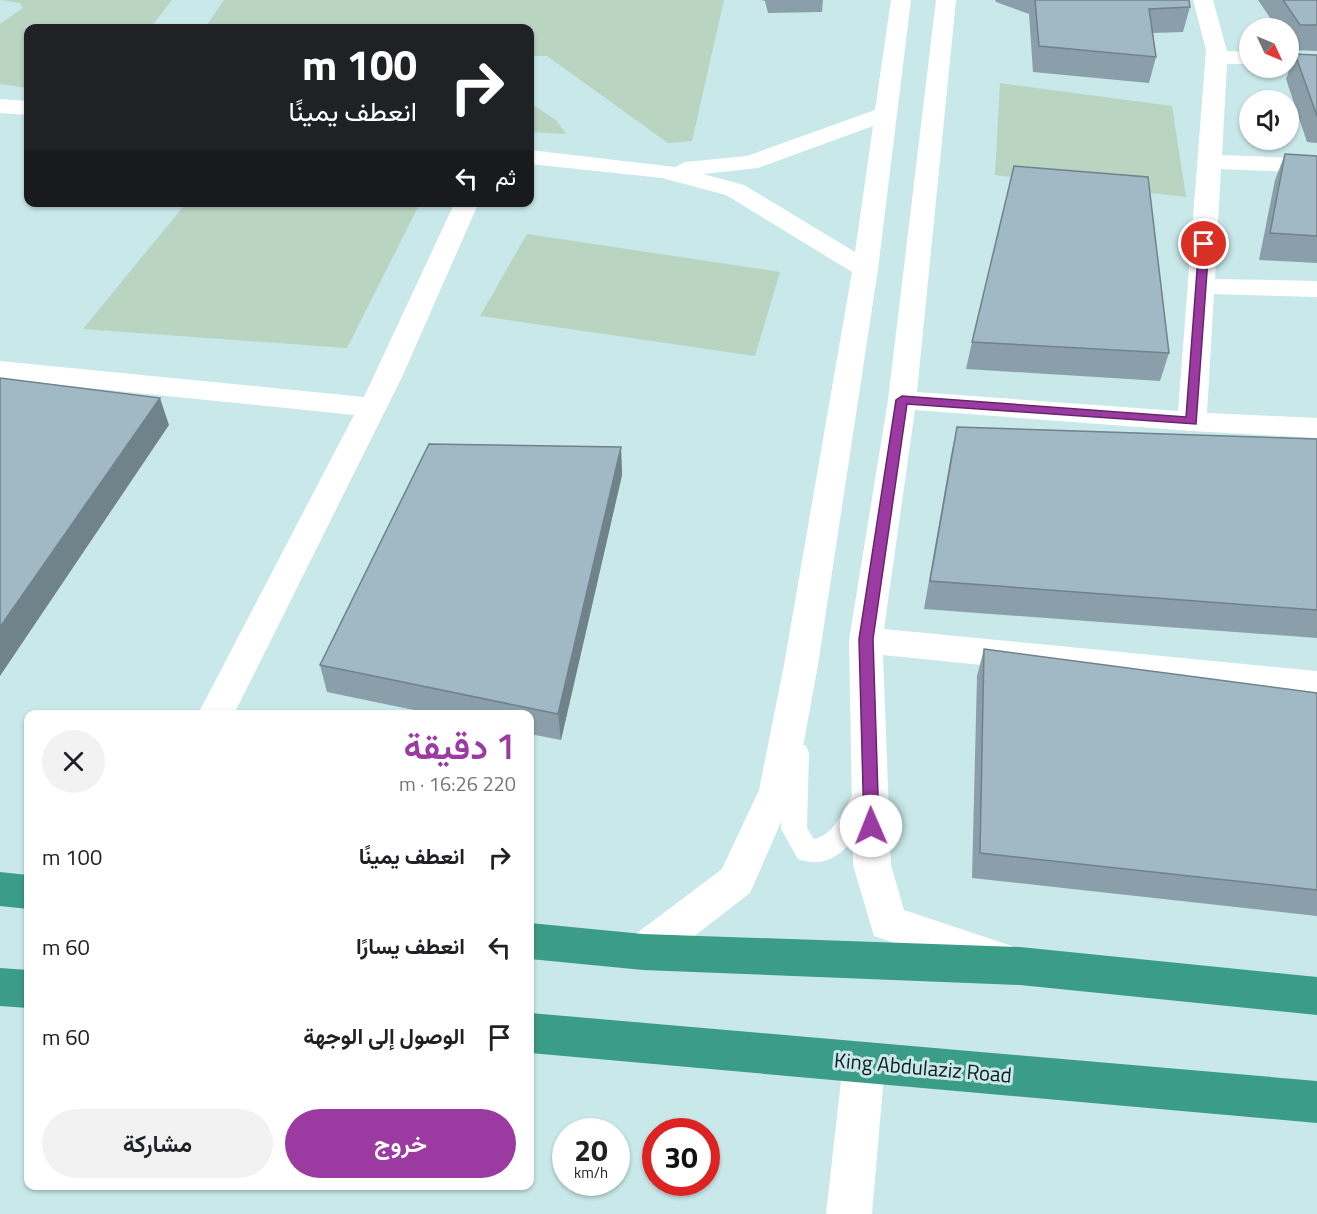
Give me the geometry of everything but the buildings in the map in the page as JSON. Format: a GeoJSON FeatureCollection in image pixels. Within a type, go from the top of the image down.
{"type":"FeatureCollection","features":[{"type":"Feature","properties":{"kind":"highway"},"geometry":{"type":"LineString","coordinates":[[0,889],[24,892]]}},
{"type":"Feature","properties":{"kind":"highway"},"geometry":{"type":"LineString","coordinates":[[534,941],[643,952],[1020,966],[1317,996]]}},
{"type":"Feature","properties":{"kind":"highway"},"geometry":{"type":"LineString","coordinates":[[0,987],[24,989]]}},
{"type":"Feature","properties":{"kind":"highway","name":"King Abdulaziz Road"},"geometry":{"type":"LineString","coordinates":[[534,1034],[1317,1102]]}},
{"type":"Feature","properties":{"kind":"street"},"geometry":{"type":"LineString","coordinates":[[643,952],[736,881],[777,790],[801,665],[865,269],[901,0]]}},
{"type":"Feature","properties":{"kind":"street"},"geometry":{"type":"LineString","coordinates":[[946,0],[902,400],[866,639],[872,865],[888,924],[1020,966]]}},
{"type":"Feature","properties":{"kind":"street"},"geometry":{"type":"LineString","coordinates":[[1192,422],[1217,57],[1203,0]]}},
{"type":"Feature","properties":{"kind":"street"},"geometry":{"type":"LineString","coordinates":[[1217,57],[1239,58]]}},
{"type":"Feature","properties":{"kind":"street"},"geometry":{"type":"LineString","coordinates":[[1299,59],[1317,60]]}},
{"type":"Feature","properties":{"kind":"street"},"geometry":{"type":"LineString","coordinates":[[0,106],[24,108]]}},
{"type":"Feature","properties":{"kind":"street"},"geometry":{"type":"LineString","coordinates":[[663,171],[750,163],[887,113]]}},
{"type":"Feature","properties":{"kind":"street"},"geometry":{"type":"LineString","coordinates":[[534,157],[663,171],[735,190],[865,269]]}},
{"type":"Feature","properties":{"kind":"street"},"geometry":{"type":"LineString","coordinates":[[1209,162],[1317,166]]}},
{"type":"Feature","properties":{"kind":"street"},"geometry":{"type":"LineString","coordinates":[[218,710],[388,377],[465,207]]}},
{"type":"Feature","properties":{"kind":"street"},"geometry":{"type":"LineString","coordinates":[[1201,286],[1317,289]]}},
{"type":"Feature","properties":{"kind":"street"},"geometry":{"type":"LineString","coordinates":[[0,370],[372,407]]}},
{"type":"Feature","properties":{"kind":"street"},"geometry":{"type":"LineString","coordinates":[[902,400],[1192,422],[1317,428]]}},
{"type":"Feature","properties":{"kind":"street"},"geometry":{"type":"LineString","coordinates":[[866,639],[1317,685]]}},
{"type":"Feature","properties":{"kind":"street"},"geometry":{"type":"LineString","coordinates":[[849,1214],[864,1063]]}},
{"type":"Feature","properties":{"kind":"lane"},"geometry":{"type":"LineString","coordinates":[[801,665],[794,829],[807,850],[831,847],[842,836],[870,787]]}},
{"type":"Feature","properties":{"kind":"green space"},"geometry":{"type":"Polygon","coordinates":[[[0,0],[172,0],[153,24],[24,24],[24,87],[0,84],[0,24],[23,8],[20,3],[0,0]]]}},
{"type":"Feature","properties":{"kind":"green space"},"geometry":{"type":"Polygon","coordinates":[[[224,0],[724,0],[692,141],[668,143],[547,56],[534,56],[534,24],[208,24],[224,0]]]}},
{"type":"Feature","properties":{"kind":"green space"},"geometry":{"type":"Polygon","coordinates":[[[1000,83],[1172,106],[1186,197],[995,175],[1000,83]]]}},
{"type":"Feature","properties":{"kind":"green space"},"geometry":{"type":"Polygon","coordinates":[[[534,106],[556,120],[566,134],[534,132],[534,106]]]}},
{"type":"Feature","properties":{"kind":"green space"},"geometry":{"type":"Polygon","coordinates":[[[183,207],[418,207],[347,348],[83,329],[183,207]]]}},
{"type":"Feature","properties":{"kind":"green space"},"geometry":{"type":"Polygon","coordinates":[[[527,234],[780,272],[755,356],[480,316],[527,234]]]}},
{"type":"Feature","properties":{"kind":"route"},"geometry":{"type":"LineString","coordinates":[[871,826],[866,639],[902,400],[1192,422],[1204,244]]}}]}
